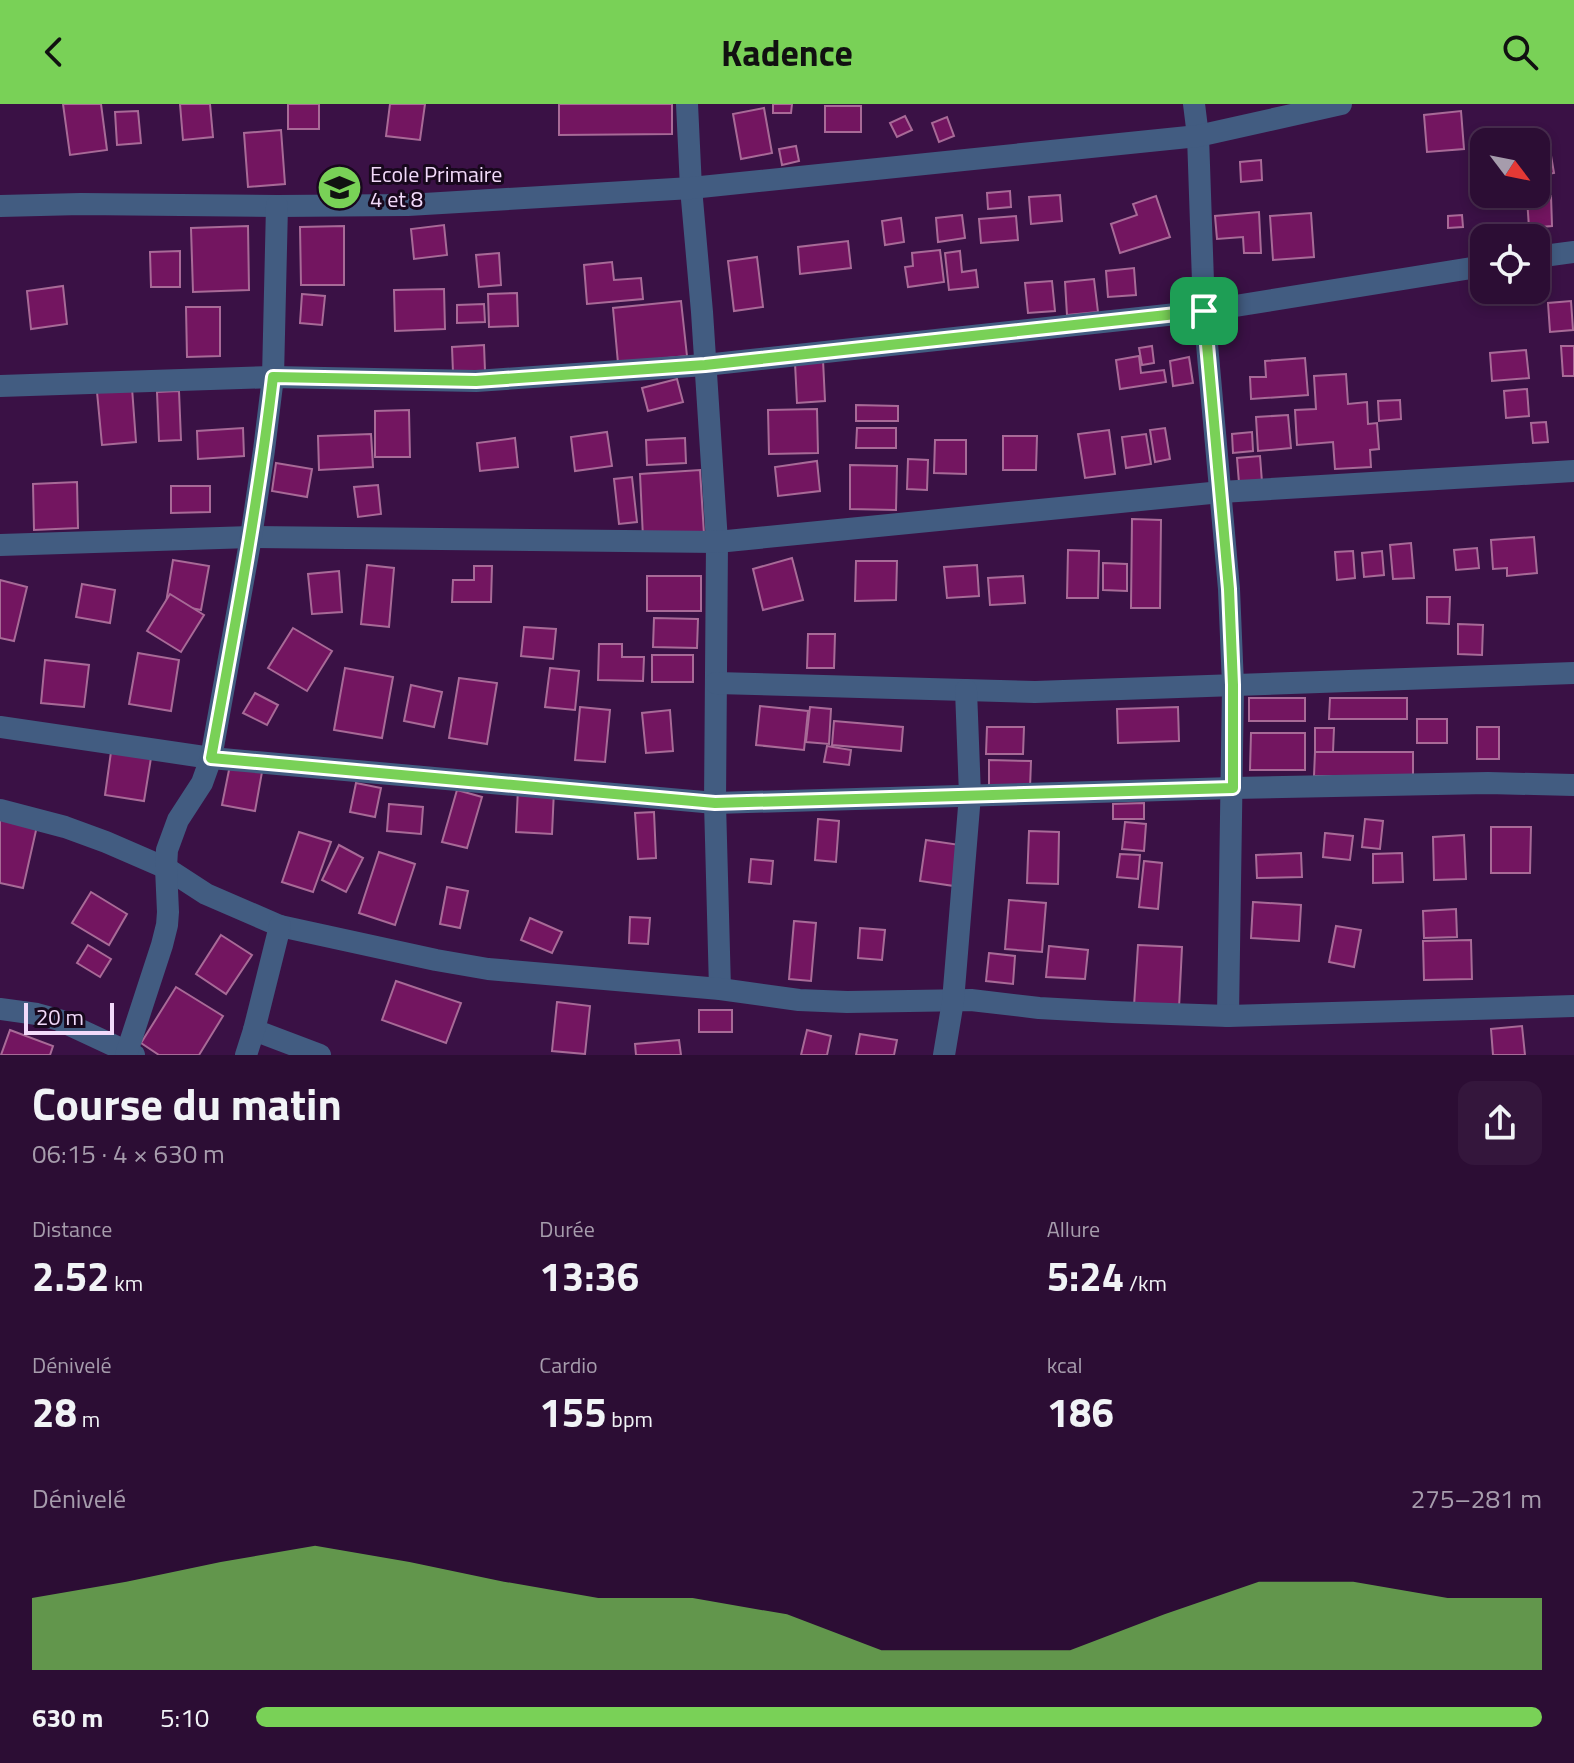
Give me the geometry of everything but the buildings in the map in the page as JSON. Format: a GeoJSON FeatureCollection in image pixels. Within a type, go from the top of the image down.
{"type":"FeatureCollection","features":[{"type":"Feature","properties":{"kind":"street"},"geometry":{"type":"LineString","coordinates":[[687,104],[717,542],[715,803],[720,989]]}},
{"type":"Feature","properties":{"kind":"street"},"geometry":{"type":"LineString","coordinates":[[1194,104],[1198,136],[1204,311],[1229,589],[1233,685],[1228,1016]]}},
{"type":"Feature","properties":{"kind":"street"},"geometry":{"type":"LineString","coordinates":[[0,206],[408,205],[691,188],[1198,136],[1341,104]]}},
{"type":"Feature","properties":{"kind":"street"},"geometry":{"type":"LineString","coordinates":[[0,1009],[59,1020],[129,1054],[167,925],[166,868],[171,835],[202,783],[211,758],[251,537],[273,377],[277,206]]}},
{"type":"Feature","properties":{"kind":"street"},"geometry":{"type":"LineString","coordinates":[[1550,255],[1574,252]]}},
{"type":"Feature","properties":{"kind":"street"},"geometry":{"type":"LineString","coordinates":[[0,386],[273,377],[476,381],[705,365],[1204,311],[1470,268]]}},
{"type":"Feature","properties":{"kind":"street"},"geometry":{"type":"LineString","coordinates":[[0,545],[251,537],[717,542],[1221,492],[1574,471]]}},
{"type":"Feature","properties":{"kind":"street"},"geometry":{"type":"LineString","coordinates":[[716,683],[1035,692],[1574,673]]}},
{"type":"Feature","properties":{"kind":"street"},"geometry":{"type":"LineString","coordinates":[[944,1055],[953,1001],[970,795],[966,690]]}},
{"type":"Feature","properties":{"kind":"street"},"geometry":{"type":"LineString","coordinates":[[0,727],[211,758],[715,803],[1233,788],[1488,783],[1574,785]]}},
{"type":"Feature","properties":{"kind":"street"},"geometry":{"type":"LineString","coordinates":[[0,810],[65,827],[166,868],[206,894],[280,926],[488,969],[720,989],[811,1001],[971,1000],[1039,1008],[1228,1016],[1574,1006]]}},
{"type":"Feature","properties":{"kind":"street"},"geometry":{"type":"LineString","coordinates":[[246,1055],[280,926]]}},
{"type":"Feature","properties":{"kind":"street"},"geometry":{"type":"LineString","coordinates":[[254,1030],[320,1055]]}},
{"type":"Feature","properties":{"kind":"place","name":"Ecole Primaire 4 et 8"},"geometry":{"type":"Point","coordinates":[339,187]}},
{"type":"Feature","properties":{"kind":"route"},"geometry":{"type":"LineString","coordinates":[[1204,311],[1229,589],[1233,788],[715,803],[211,758],[251,537],[273,377],[476,381],[705,365],[1204,311]]}}]}
